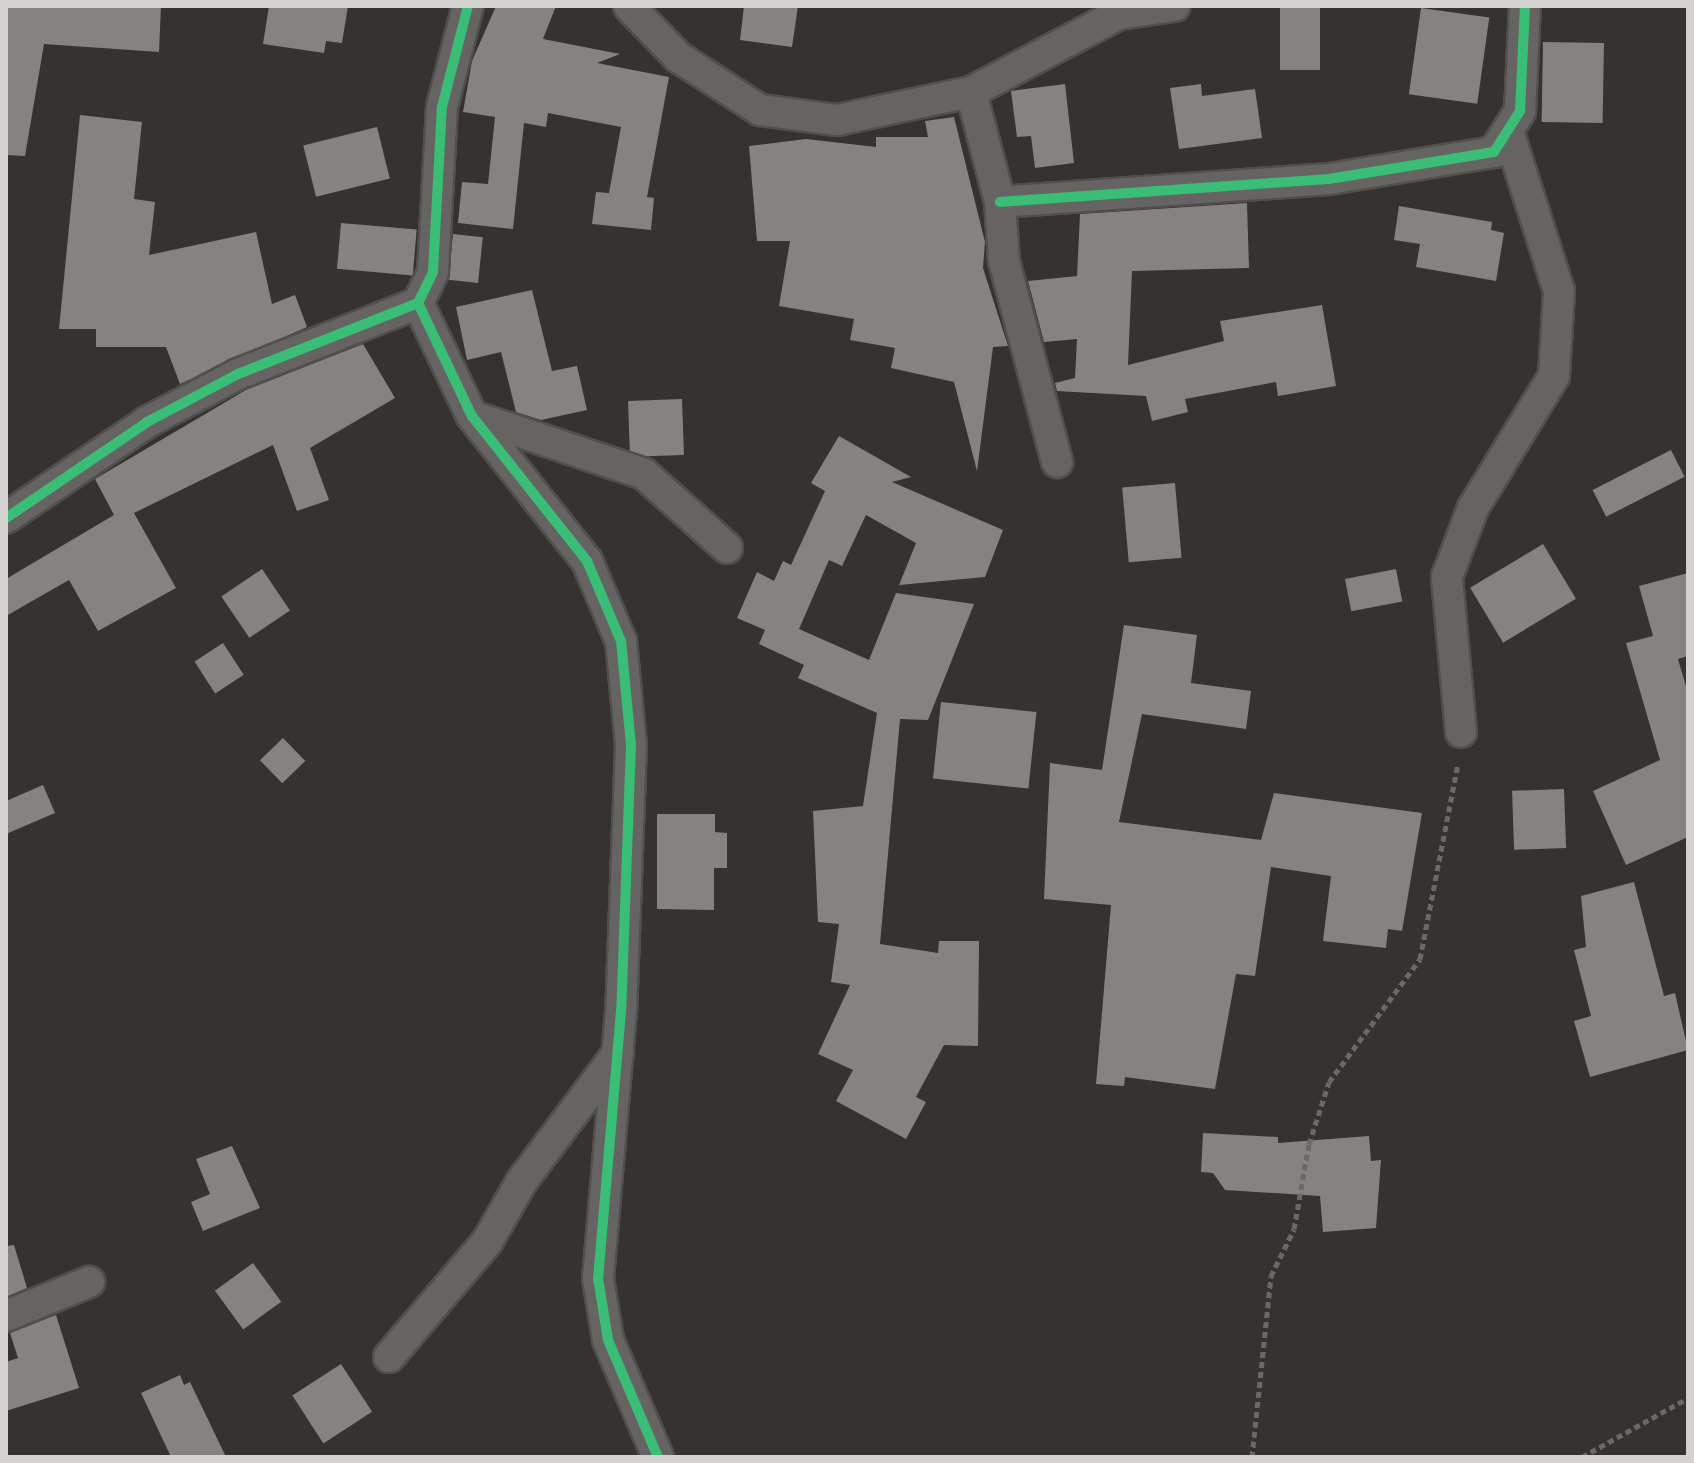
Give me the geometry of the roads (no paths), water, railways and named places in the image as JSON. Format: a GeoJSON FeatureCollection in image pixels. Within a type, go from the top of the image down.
{"type":"FeatureCollection","features":[{"type":"Feature","properties":{"kind":"street"},"geometry":{"type":"LineString","coordinates":[[6,518],[147,422],[238,374],[418,303],[433,272],[442,107],[468,6]]}},
{"type":"Feature","properties":{"kind":"street"},"geometry":{"type":"LineString","coordinates":[[629,6],[678,57],[760,110],[795,119],[837,120],[971,92],[1119,14],[1174,6]]}},
{"type":"Feature","properties":{"kind":"street"},"geometry":{"type":"LineString","coordinates":[[1000,202],[1329,179],[1494,152],[1510,137],[1520,111],[1525,6]]}},
{"type":"Feature","properties":{"kind":"street"},"geometry":{"type":"LineString","coordinates":[[971,92],[1000,202],[1004,261],[1057,462]]}},
{"type":"Feature","properties":{"kind":"street"},"geometry":{"type":"LineString","coordinates":[[1461,732],[1447,577],[1473,508],[1554,376],[1559,291],[1510,137]]}},
{"type":"Feature","properties":{"kind":"street"},"geometry":{"type":"LineString","coordinates":[[418,303],[472,416],[587,561],[621,641],[631,744],[618,1053],[598,1278],[608,1340],[658,1457]]}},
{"type":"Feature","properties":{"kind":"street"},"geometry":{"type":"LineString","coordinates":[[472,416],[644,474],[727,548]]}},
{"type":"Feature","properties":{"kind":"street"},"geometry":{"type":"LineString","coordinates":[[389,1357],[487,1242],[522,1181],[618,1053]]}},
{"type":"Feature","properties":{"kind":"street"},"geometry":{"type":"LineString","coordinates":[[6,1316],[89,1282]]}}]}
